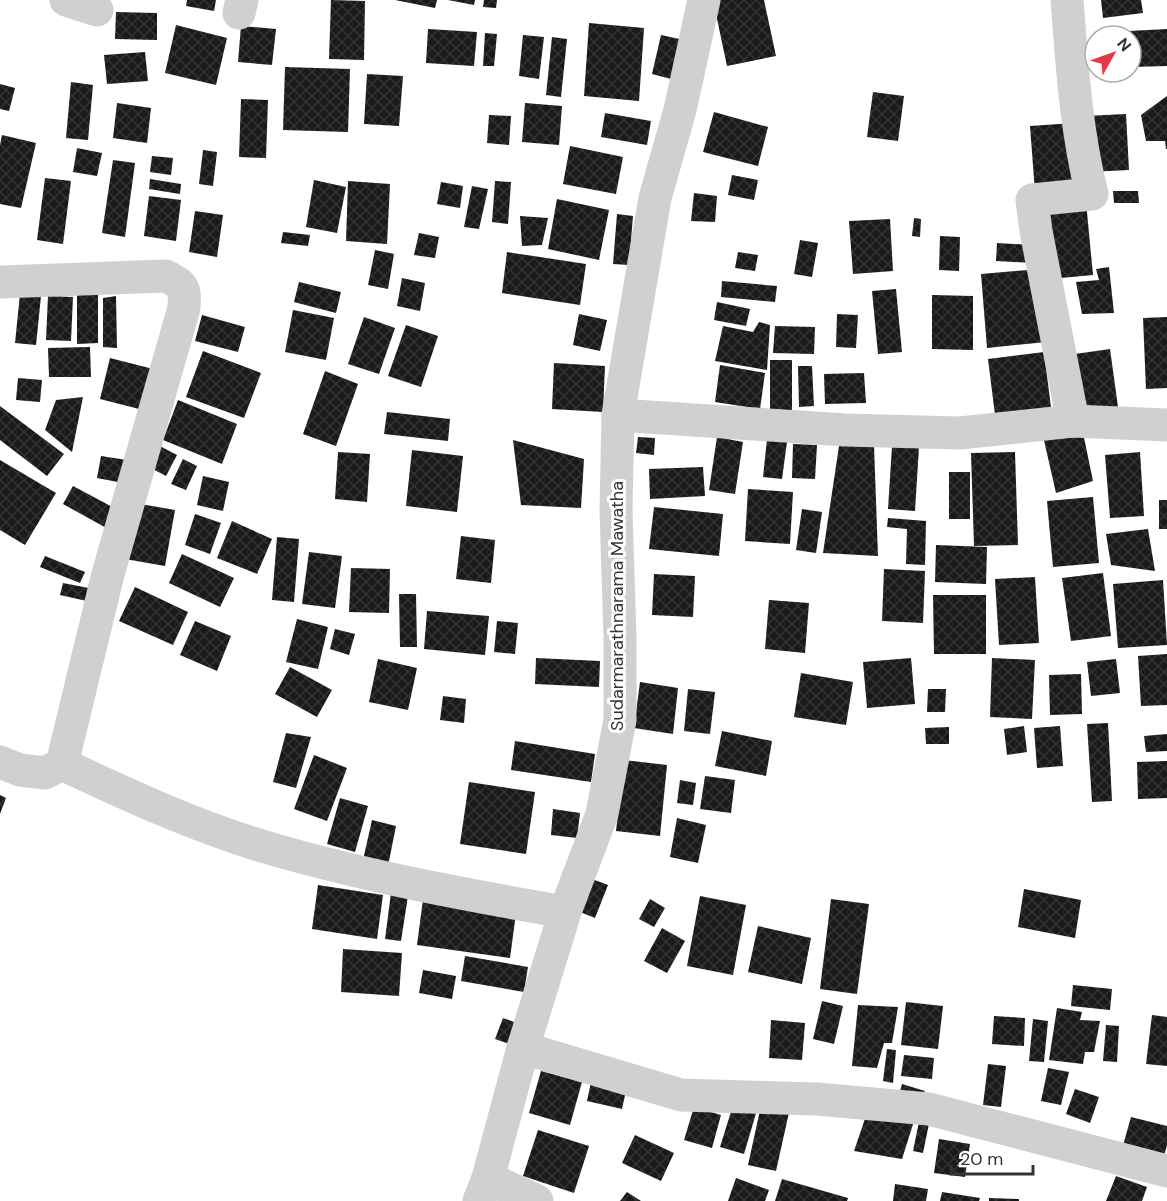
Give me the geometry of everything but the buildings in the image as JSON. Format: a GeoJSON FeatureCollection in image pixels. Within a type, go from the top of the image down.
{"type":"FeatureCollection","features":[{"type":"Feature","properties":{"kind":"street"},"geometry":{"type":"LineString","coordinates":[[66,0],[97,10]]}},
{"type":"Feature","properties":{"kind":"street","name":"Sudarmarathnarama Mawatha"},"geometry":{"type":"LineString","coordinates":[[483,1189],[565,912],[602,814],[620,720],[616,510],[618,415],[655,198],[680,110],[704,0]]}},
{"type":"Feature","properties":{"kind":"street"},"geometry":{"type":"LineString","coordinates":[[1067,0],[1071,58],[1084,163],[1092,194],[1032,200],[1073,422]]}},
{"type":"Feature","properties":{"kind":"street"},"geometry":{"type":"LineString","coordinates":[[0,282],[166,276],[180,283],[185,292],[184,308],[108,574],[62,764],[45,773],[20,770],[0,762]]}},
{"type":"Feature","properties":{"kind":"street"},"geometry":{"type":"LineString","coordinates":[[618,415],[845,430],[960,433],[1073,422],[1167,425]]}},
{"type":"Feature","properties":{"kind":"street"},"geometry":{"type":"LineString","coordinates":[[62,764],[166,812],[271,849],[420,887],[565,912]]}},
{"type":"Feature","properties":{"kind":"street"},"geometry":{"type":"LineString","coordinates":[[523,1048],[681,1095],[817,1099],[929,1109],[1167,1171]]}},
{"type":"Feature","properties":{"kind":"street"},"geometry":{"type":"LineString","coordinates":[[483,1189],[537,1201]]}}]}
